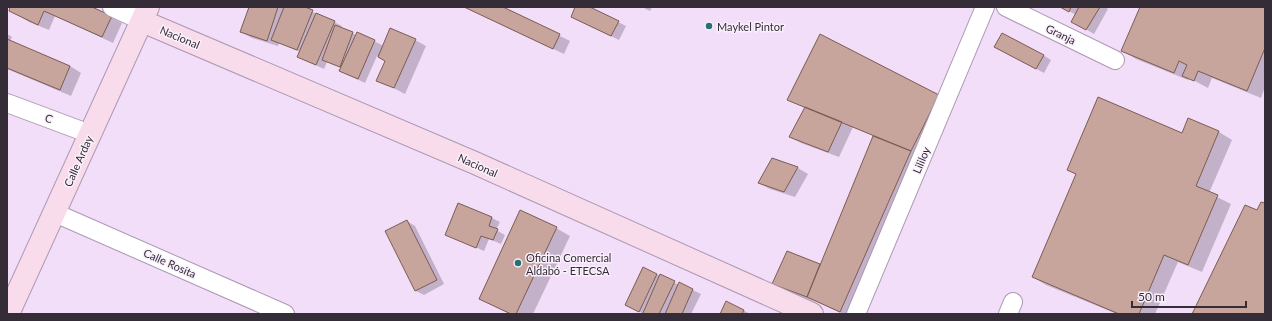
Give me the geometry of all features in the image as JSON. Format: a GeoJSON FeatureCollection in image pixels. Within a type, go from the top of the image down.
{"type":"FeatureCollection","features":[{"type":"Feature","properties":{"kind":"street"},"geometry":{"type":"LineString","coordinates":[[112,7],[145,14]]}},
{"type":"Feature","properties":{"kind":"street","name":"Lililoy"},"geometry":{"type":"LineString","coordinates":[[856,314],[985,7]]}},
{"type":"Feature","properties":{"kind":"street","name":"Granja"},"geometry":{"type":"LineString","coordinates":[[1006,7],[1115,60]]}},
{"type":"Feature","properties":{"kind":"street","name":"Calle Arday"},"geometry":{"type":"LineString","coordinates":[[8,314],[145,14]]}},
{"type":"Feature","properties":{"kind":"street","name":"Nacional"},"geometry":{"type":"LineString","coordinates":[[145,14],[812,314]]}},
{"type":"Feature","properties":{"kind":"street","name":"C"},"geometry":{"type":"LineString","coordinates":[[7,103],[90,134]]}},
{"type":"Feature","properties":{"kind":"street","name":"Calle Rosita"},"geometry":{"type":"LineString","coordinates":[[55,213],[285,314]]}},
{"type":"Feature","properties":{"kind":"building"},"geometry":{"type":"Polygon","coordinates":[[[10,7],[92,7],[112,16],[102,37],[44,11],[38,25],[9,11],[10,7]]]}},
{"type":"Feature","properties":{"kind":"building"},"geometry":{"type":"Polygon","coordinates":[[[249,7],[278,7],[267,41],[240,32],[249,7]]]}},
{"type":"Feature","properties":{"kind":"building"},"geometry":{"type":"Polygon","coordinates":[[[284,7],[305,7],[313,10],[297,50],[271,40],[284,7]]]}},
{"type":"Feature","properties":{"kind":"building"},"geometry":{"type":"Polygon","coordinates":[[[464,7],[503,7],[560,34],[553,49],[464,7]]]}},
{"type":"Feature","properties":{"kind":"building"},"geometry":{"type":"Polygon","coordinates":[[[575,7],[590,7],[619,21],[611,36],[571,17],[575,7]]]}},
{"type":"Feature","properties":{"kind":"building"},"geometry":{"type":"Polygon","coordinates":[[[1060,7],[1071,7],[1069,12],[1060,7]]]}},
{"type":"Feature","properties":{"kind":"building"},"geometry":{"type":"Polygon","coordinates":[[[1079,7],[1100,7],[1086,30],[1071,22],[1079,7]]]}},
{"type":"Feature","properties":{"kind":"building"},"geometry":{"type":"Polygon","coordinates":[[[1140,7],[1265,7],[1265,48],[1247,91],[1198,71],[1194,81],[1182,76],[1187,65],[1179,61],[1174,73],[1121,51],[1140,7]]]}},
{"type":"Feature","properties":{"kind":"building"},"geometry":{"type":"Polygon","coordinates":[[[316,13],[335,21],[316,65],[297,57],[316,13]]]}},
{"type":"Feature","properties":{"kind":"building"},"geometry":{"type":"Polygon","coordinates":[[[335,25],[353,32],[340,67],[322,60],[335,25]]]}},
{"type":"Feature","properties":{"kind":"building"},"geometry":{"type":"Polygon","coordinates":[[[390,28],[416,39],[394,88],[376,81],[385,61],[378,57],[390,28]]]}},
{"type":"Feature","properties":{"kind":"building"},"geometry":{"type":"Polygon","coordinates":[[[357,32],[375,40],[358,79],[339,71],[357,32]]]}},
{"type":"Feature","properties":{"kind":"building"},"geometry":{"type":"Polygon","coordinates":[[[1002,33],[1044,55],[1036,69],[994,47],[1002,33]]]}},
{"type":"Feature","properties":{"kind":"building"},"geometry":{"type":"Polygon","coordinates":[[[820,34],[939,95],[911,151],[787,100],[820,34]]]}},
{"type":"Feature","properties":{"kind":"building"},"geometry":{"type":"Polygon","coordinates":[[[7,39],[70,66],[60,90],[7,68],[7,39]]]}},
{"type":"Feature","properties":{"kind":"building"},"geometry":{"type":"Polygon","coordinates":[[[1098,97],[1182,133],[1188,118],[1219,131],[1196,186],[1218,195],[1188,265],[1164,255],[1139,314],[1119,314],[1032,277],[1076,174],[1067,170],[1098,97]]]}},
{"type":"Feature","properties":{"kind":"building"},"geometry":{"type":"Polygon","coordinates":[[[805,107],[842,122],[828,152],[789,137],[805,107]]]}},
{"type":"Feature","properties":{"kind":"building"},"geometry":{"type":"Polygon","coordinates":[[[873,136],[911,151],[840,312],[807,297],[873,136]]]}},
{"type":"Feature","properties":{"kind":"building"},"geometry":{"type":"Polygon","coordinates":[[[772,158],[798,167],[784,192],[758,183],[772,158]]]}},
{"type":"Feature","properties":{"kind":"building"},"geometry":{"type":"Polygon","coordinates":[[[1261,202],[1265,203],[1265,314],[1192,314],[1245,205],[1257,210],[1261,202]]]}},
{"type":"Feature","properties":{"kind":"building"},"geometry":{"type":"Polygon","coordinates":[[[458,203],[492,217],[489,226],[498,229],[493,240],[481,236],[476,248],[445,235],[458,203]]]}},
{"type":"Feature","properties":{"kind":"building","name":"Oficina Comercial Aldabó - ETECSA"},"geometry":{"type":"Polygon","coordinates":[[[520,210],[557,227],[516,314],[511,314],[479,299],[520,210]]]}},
{"type":"Feature","properties":{"kind":"building"},"geometry":{"type":"Polygon","coordinates":[[[407,220],[437,280],[415,291],[385,231],[407,220]]]}},
{"type":"Feature","properties":{"kind":"building"},"geometry":{"type":"Polygon","coordinates":[[[787,251],[820,264],[807,297],[772,284],[787,251]]]}},
{"type":"Feature","properties":{"kind":"building"},"geometry":{"type":"Polygon","coordinates":[[[643,267],[657,274],[639,312],[625,305],[643,267]]]}},
{"type":"Feature","properties":{"kind":"building"},"geometry":{"type":"Polygon","coordinates":[[[660,274],[675,281],[659,314],[645,314],[643,313],[660,274]]]}},
{"type":"Feature","properties":{"kind":"building"},"geometry":{"type":"Polygon","coordinates":[[[679,282],[693,289],[682,314],[665,314],[679,282]]]}},
{"type":"Feature","properties":{"kind":"building"},"geometry":{"type":"Polygon","coordinates":[[[726,301],[744,310],[742,314],[720,314],[726,301]]]}},
{"type":"Feature","properties":{"kind":"place","name":"Maykel Pintor"},"geometry":{"type":"Point","coordinates":[709,26]}},
{"type":"Feature","properties":{"kind":"place","name":"Oficina Comercial Aldabó - ETECSA"},"geometry":{"type":"Point","coordinates":[518,263]}}]}
